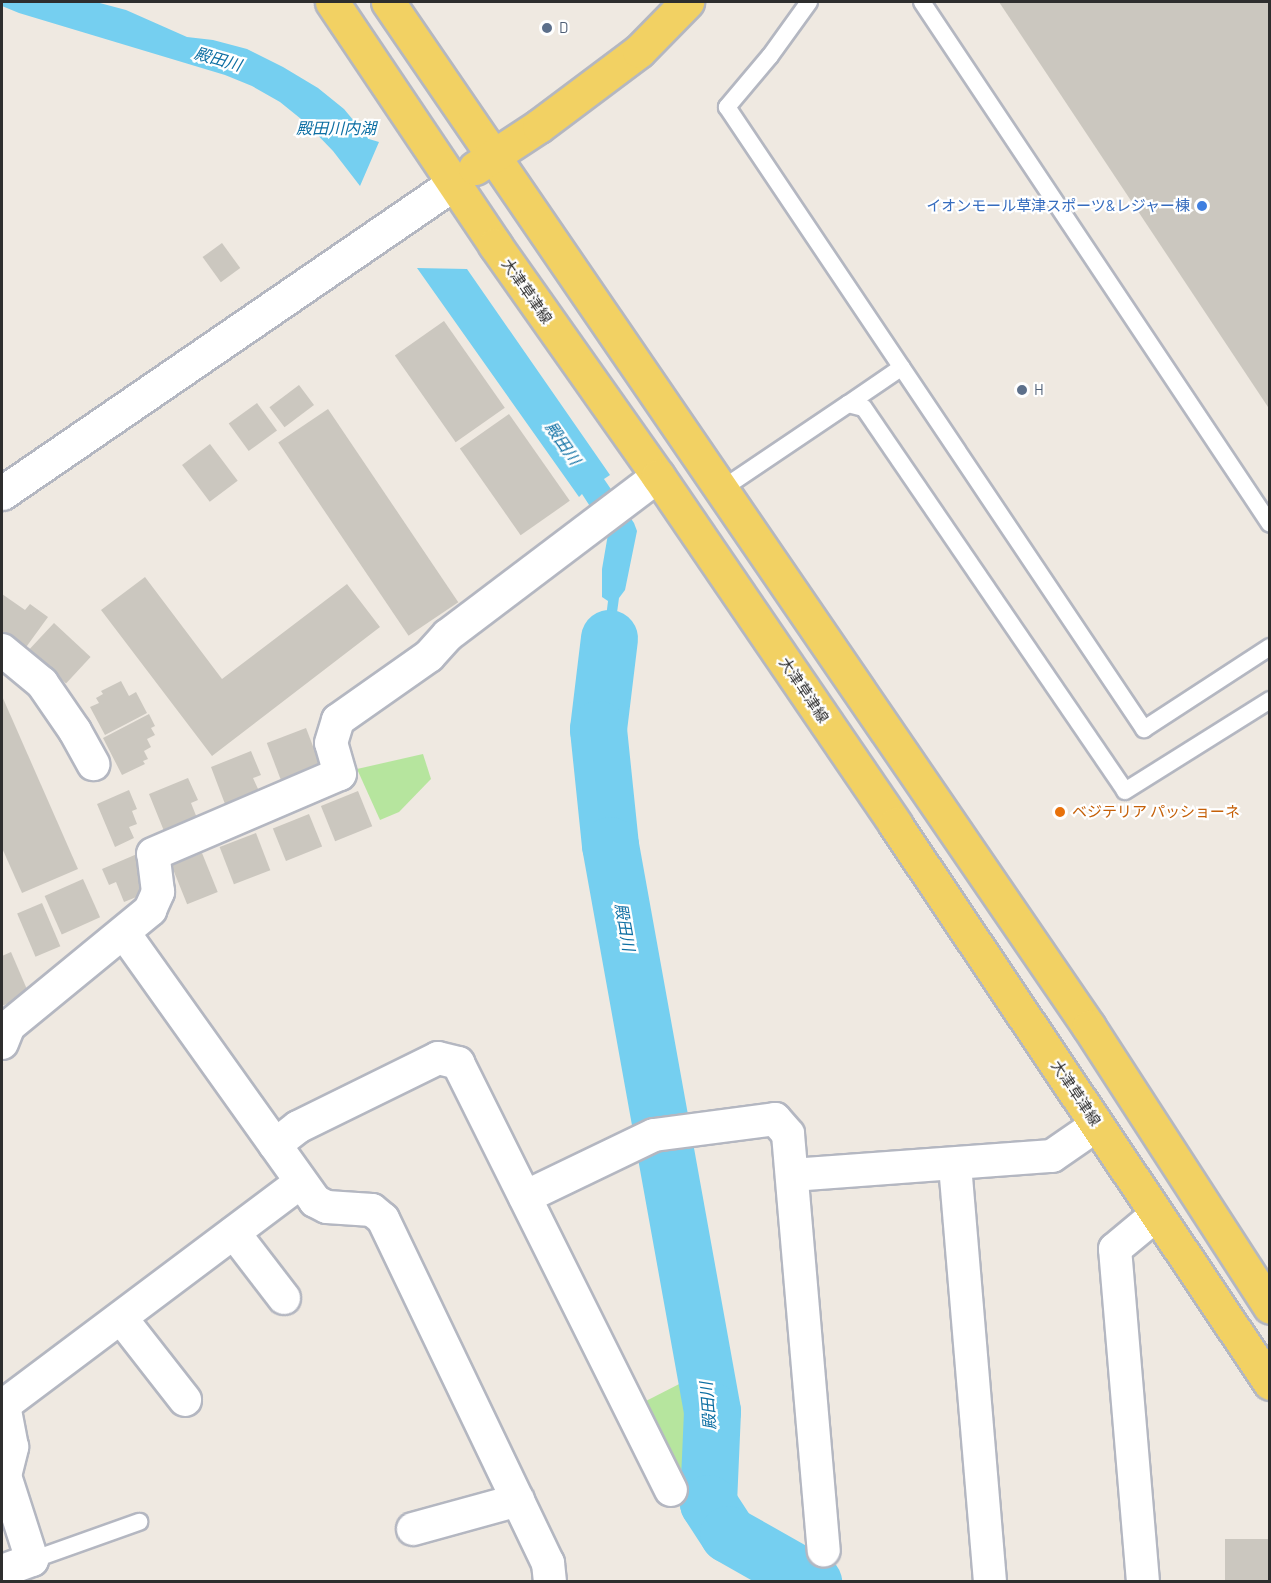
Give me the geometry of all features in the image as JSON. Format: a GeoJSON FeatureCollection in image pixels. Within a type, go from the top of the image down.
{"type":"FeatureCollection","features":[{"type":"Feature","properties":{"kind":"main road","name":"大津草津線"},"geometry":{"type":"LineString","coordinates":[[332,2],[454,183],[658,476],[1269,1383]]}},
{"type":"Feature","properties":{"kind":"main road"},"geometry":{"type":"LineString","coordinates":[[388,2],[1089,1027],[1269,1306]]}},
{"type":"Feature","properties":{"kind":"main road"},"geometry":{"type":"LineString","coordinates":[[454,183],[639,51],[687,2]]}},
{"type":"Feature","properties":{"kind":"street"},"geometry":{"type":"LineString","coordinates":[[2,493],[454,183]]}},
{"type":"Feature","properties":{"kind":"street"},"geometry":{"type":"LineString","coordinates":[[2,1043],[9,1026],[150,910],[158,892],[153,854],[339,774],[331,743],[338,720],[429,656],[448,635],[658,476]]}},
{"type":"Feature","properties":{"kind":"street"},"geometry":{"type":"LineString","coordinates":[[2,650],[42,683],[75,731],[93,764]]}},
{"type":"Feature","properties":{"kind":"street"},"geometry":{"type":"LineString","coordinates":[[124,933],[315,1201],[327,1208],[372,1210],[383,1219],[549,1563],[550,1581]]}},
{"type":"Feature","properties":{"kind":"street"},"geometry":{"type":"LineString","coordinates":[[275,1146],[298,1127],[438,1058],[458,1063],[671,1490]]}},
{"type":"Feature","properties":{"kind":"street"},"geometry":{"type":"LineString","coordinates":[[525,1197],[654,1135],[775,1119],[788,1134],[824,1550]]}},
{"type":"Feature","properties":{"kind":"street"},"geometry":{"type":"LineString","coordinates":[[792,1174],[955,1165],[1052,1156],[1097,1125]]}},
{"type":"Feature","properties":{"kind":"street"},"geometry":{"type":"LineString","coordinates":[[955,1165],[990,1581]]}},
{"type":"Feature","properties":{"kind":"street"},"geometry":{"type":"LineString","coordinates":[[2,1571],[32,1560],[5,1476],[12,1447],[4,1405],[301,1182]]}},
{"type":"Feature","properties":{"kind":"street"},"geometry":{"type":"LineString","coordinates":[[1143,1581],[1115,1249],[1156,1215]]}},
{"type":"Feature","properties":{"kind":"street"},"geometry":{"type":"LineString","coordinates":[[234,1233],[284,1298]]}},
{"type":"Feature","properties":{"kind":"street"},"geometry":{"type":"LineString","coordinates":[[121,1318],[185,1400]]}},
{"type":"Feature","properties":{"kind":"street"},"geometry":{"type":"LineString","coordinates":[[413,1529],[518,1500]]}},
{"type":"Feature","properties":{"kind":"lane"},"geometry":{"type":"LineString","coordinates":[[809,2],[770,56],[727,107],[1144,729],[1269,647]]}},
{"type":"Feature","properties":{"kind":"lane"},"geometry":{"type":"LineString","coordinates":[[922,2],[1269,524]]}},
{"type":"Feature","properties":{"kind":"lane"},"geometry":{"type":"LineString","coordinates":[[723,489],[902,367]]}},
{"type":"Feature","properties":{"kind":"lane"},"geometry":{"type":"LineString","coordinates":[[848,404],[864,408],[879,426],[1125,791],[1269,700]]}},
{"type":"Feature","properties":{"kind":"lane"},"geometry":{"type":"LineString","coordinates":[[32,1560],[139,1522]]}},
{"type":"Feature","properties":{"kind":"green space"},"geometry":{"type":"Polygon","coordinates":[[[423,754],[431,779],[399,812],[380,820],[357,769],[423,754]]]}},
{"type":"Feature","properties":{"kind":"green space"},"geometry":{"type":"Polygon","coordinates":[[[689,1379],[699,1436],[694,1482],[686,1487],[644,1402],[689,1379]]]}},
{"type":"Feature","properties":{"kind":"water","name":"殿田川内湖"},"geometry":{"type":"Polygon","coordinates":[[[2,2],[96,2],[126,10],[187,37],[213,40],[247,49],[283,67],[318,88],[344,109],[369,139],[379,142],[360,186],[333,151],[306,123],[280,102],[252,86],[225,75],[19,13],[2,6],[2,2]]]}},
{"type":"Feature","properties":{"kind":"water"},"geometry":{"type":"Polygon","coordinates":[[[417,268],[467,269],[610,475],[604,479],[634,523],[637,531],[625,590],[619,598],[603,716],[594,716],[608,601],[602,597],[602,569],[608,534],[582,494],[579,497],[417,268]]]}},
{"type":"Feature","properties":{"kind":"building","name":"イオンモール草津スポーツ&レジャー棟"},"geometry":{"type":"Polygon","coordinates":[[[999,2],[1270,2],[1270,410],[999,2]]]}},
{"type":"Feature","properties":{"kind":"building"},"geometry":{"type":"Polygon","coordinates":[[[222,243],[240,268],[221,282],[203,257],[222,243]]]}},
{"type":"Feature","properties":{"kind":"building"},"geometry":{"type":"Polygon","coordinates":[[[444,321],[505,408],[456,442],[395,355],[444,321]]]}},
{"type":"Feature","properties":{"kind":"building"},"geometry":{"type":"Polygon","coordinates":[[[299,385],[314,405],[284,427],[269,407],[299,385]]]}},
{"type":"Feature","properties":{"kind":"building"},"geometry":{"type":"Polygon","coordinates":[[[257,403],[277,431],[249,451],[229,424],[257,403]]]}},
{"type":"Feature","properties":{"kind":"building"},"geometry":{"type":"Polygon","coordinates":[[[328,409],[458,602],[409,636],[278,443],[328,409]]]}},
{"type":"Feature","properties":{"kind":"building"},"geometry":{"type":"Polygon","coordinates":[[[509,414],[570,501],[521,535],[460,448],[509,414]]]}},
{"type":"Feature","properties":{"kind":"building"},"geometry":{"type":"Polygon","coordinates":[[[210,444],[238,481],[210,502],[182,465],[210,444]]]}},
{"type":"Feature","properties":{"kind":"building"},"geometry":{"type":"Polygon","coordinates":[[[145,577],[222,679],[347,584],[380,627],[212,756],[101,610],[145,577]]]}},
{"type":"Feature","properties":{"kind":"building"},"geometry":{"type":"Polygon","coordinates":[[[2,594],[25,610],[30,604],[48,617],[24,650],[2,634],[2,594]]]}},
{"type":"Feature","properties":{"kind":"building"},"geometry":{"type":"Polygon","coordinates":[[[54,623],[91,657],[66,683],[29,649],[54,623]]]}},
{"type":"Feature","properties":{"kind":"building"},"geometry":{"type":"Polygon","coordinates":[[[121,681],[129,696],[136,692],[147,713],[105,735],[90,707],[99,703],[96,698],[103,694],[101,691],[121,681]]]}},
{"type":"Feature","properties":{"kind":"building"},"geometry":{"type":"Polygon","coordinates":[[[2,696],[78,869],[22,893],[2,848],[2,696]]]}},
{"type":"Feature","properties":{"kind":"building"},"geometry":{"type":"Polygon","coordinates":[[[149,714],[155,726],[151,728],[155,735],[147,739],[151,747],[144,751],[148,759],[143,761],[145,764],[122,775],[103,738],[149,714]]]}},
{"type":"Feature","properties":{"kind":"building"},"geometry":{"type":"Polygon","coordinates":[[[306,728],[320,765],[281,780],[267,743],[306,728]]]}},
{"type":"Feature","properties":{"kind":"building"},"geometry":{"type":"Polygon","coordinates":[[[251,751],[261,775],[253,778],[259,791],[225,804],[211,767],[251,751]]]}},
{"type":"Feature","properties":{"kind":"building"},"geometry":{"type":"Polygon","coordinates":[[[188,778],[198,800],[191,803],[197,818],[164,831],[149,794],[188,778]]]}},
{"type":"Feature","properties":{"kind":"building"},"geometry":{"type":"Polygon","coordinates":[[[129,790],[137,809],[132,811],[137,824],[129,827],[134,838],[115,847],[97,804],[129,790]]]}},
{"type":"Feature","properties":{"kind":"building"},"geometry":{"type":"Polygon","coordinates":[[[358,791],[372,826],[335,841],[321,806],[358,791]]]}},
{"type":"Feature","properties":{"kind":"building"},"geometry":{"type":"Polygon","coordinates":[[[309,814],[322,846],[286,861],[273,829],[309,814]]]}},
{"type":"Feature","properties":{"kind":"building"},"geometry":{"type":"Polygon","coordinates":[[[256,833],[270,870],[234,884],[220,847],[256,833]]]}},
{"type":"Feature","properties":{"kind":"building"},"geometry":{"type":"Polygon","coordinates":[[[202,853],[218,892],[187,904],[171,865],[202,853]]]}},
{"type":"Feature","properties":{"kind":"building"},"geometry":{"type":"Polygon","coordinates":[[[137,854],[150,887],[144,894],[124,902],[116,882],[109,885],[102,869],[137,854]]]}},
{"type":"Feature","properties":{"kind":"building"},"geometry":{"type":"Polygon","coordinates":[[[83,879],[100,917],[62,934],[45,896],[83,879]]]}},
{"type":"Feature","properties":{"kind":"building"},"geometry":{"type":"Polygon","coordinates":[[[42,903],[60,946],[36,957],[17,914],[42,903]]]}},
{"type":"Feature","properties":{"kind":"building"},"geometry":{"type":"Polygon","coordinates":[[[11,952],[29,994],[2,1006],[2,956],[11,952]]]}},
{"type":"Feature","properties":{"kind":"building"},"geometry":{"type":"Polygon","coordinates":[[[1225,1539],[1270,1539],[1270,1582],[1225,1582],[1225,1539]]]}},
{"type":"Feature","properties":{"kind":"waterway","name":"殿田川"},"geometry":{"type":"LineString","coordinates":[[609,638],[598,729],[610,845],[712,1411],[708,1503],[728,1534],[813,1582]]}},
{"type":"Feature","properties":{"kind":"place","name":"D"},"geometry":{"type":"Point","coordinates":[547,28]}},
{"type":"Feature","properties":{"kind":"place","name":"イオンモール草津スポーツ&レジャー棟"},"geometry":{"type":"Point","coordinates":[1202,206]}},
{"type":"Feature","properties":{"kind":"place","name":"H"},"geometry":{"type":"Point","coordinates":[1022,390]}},
{"type":"Feature","properties":{"kind":"place","name":"ベジテリア パッショーネ"},"geometry":{"type":"Point","coordinates":[1060,812]}}]}
